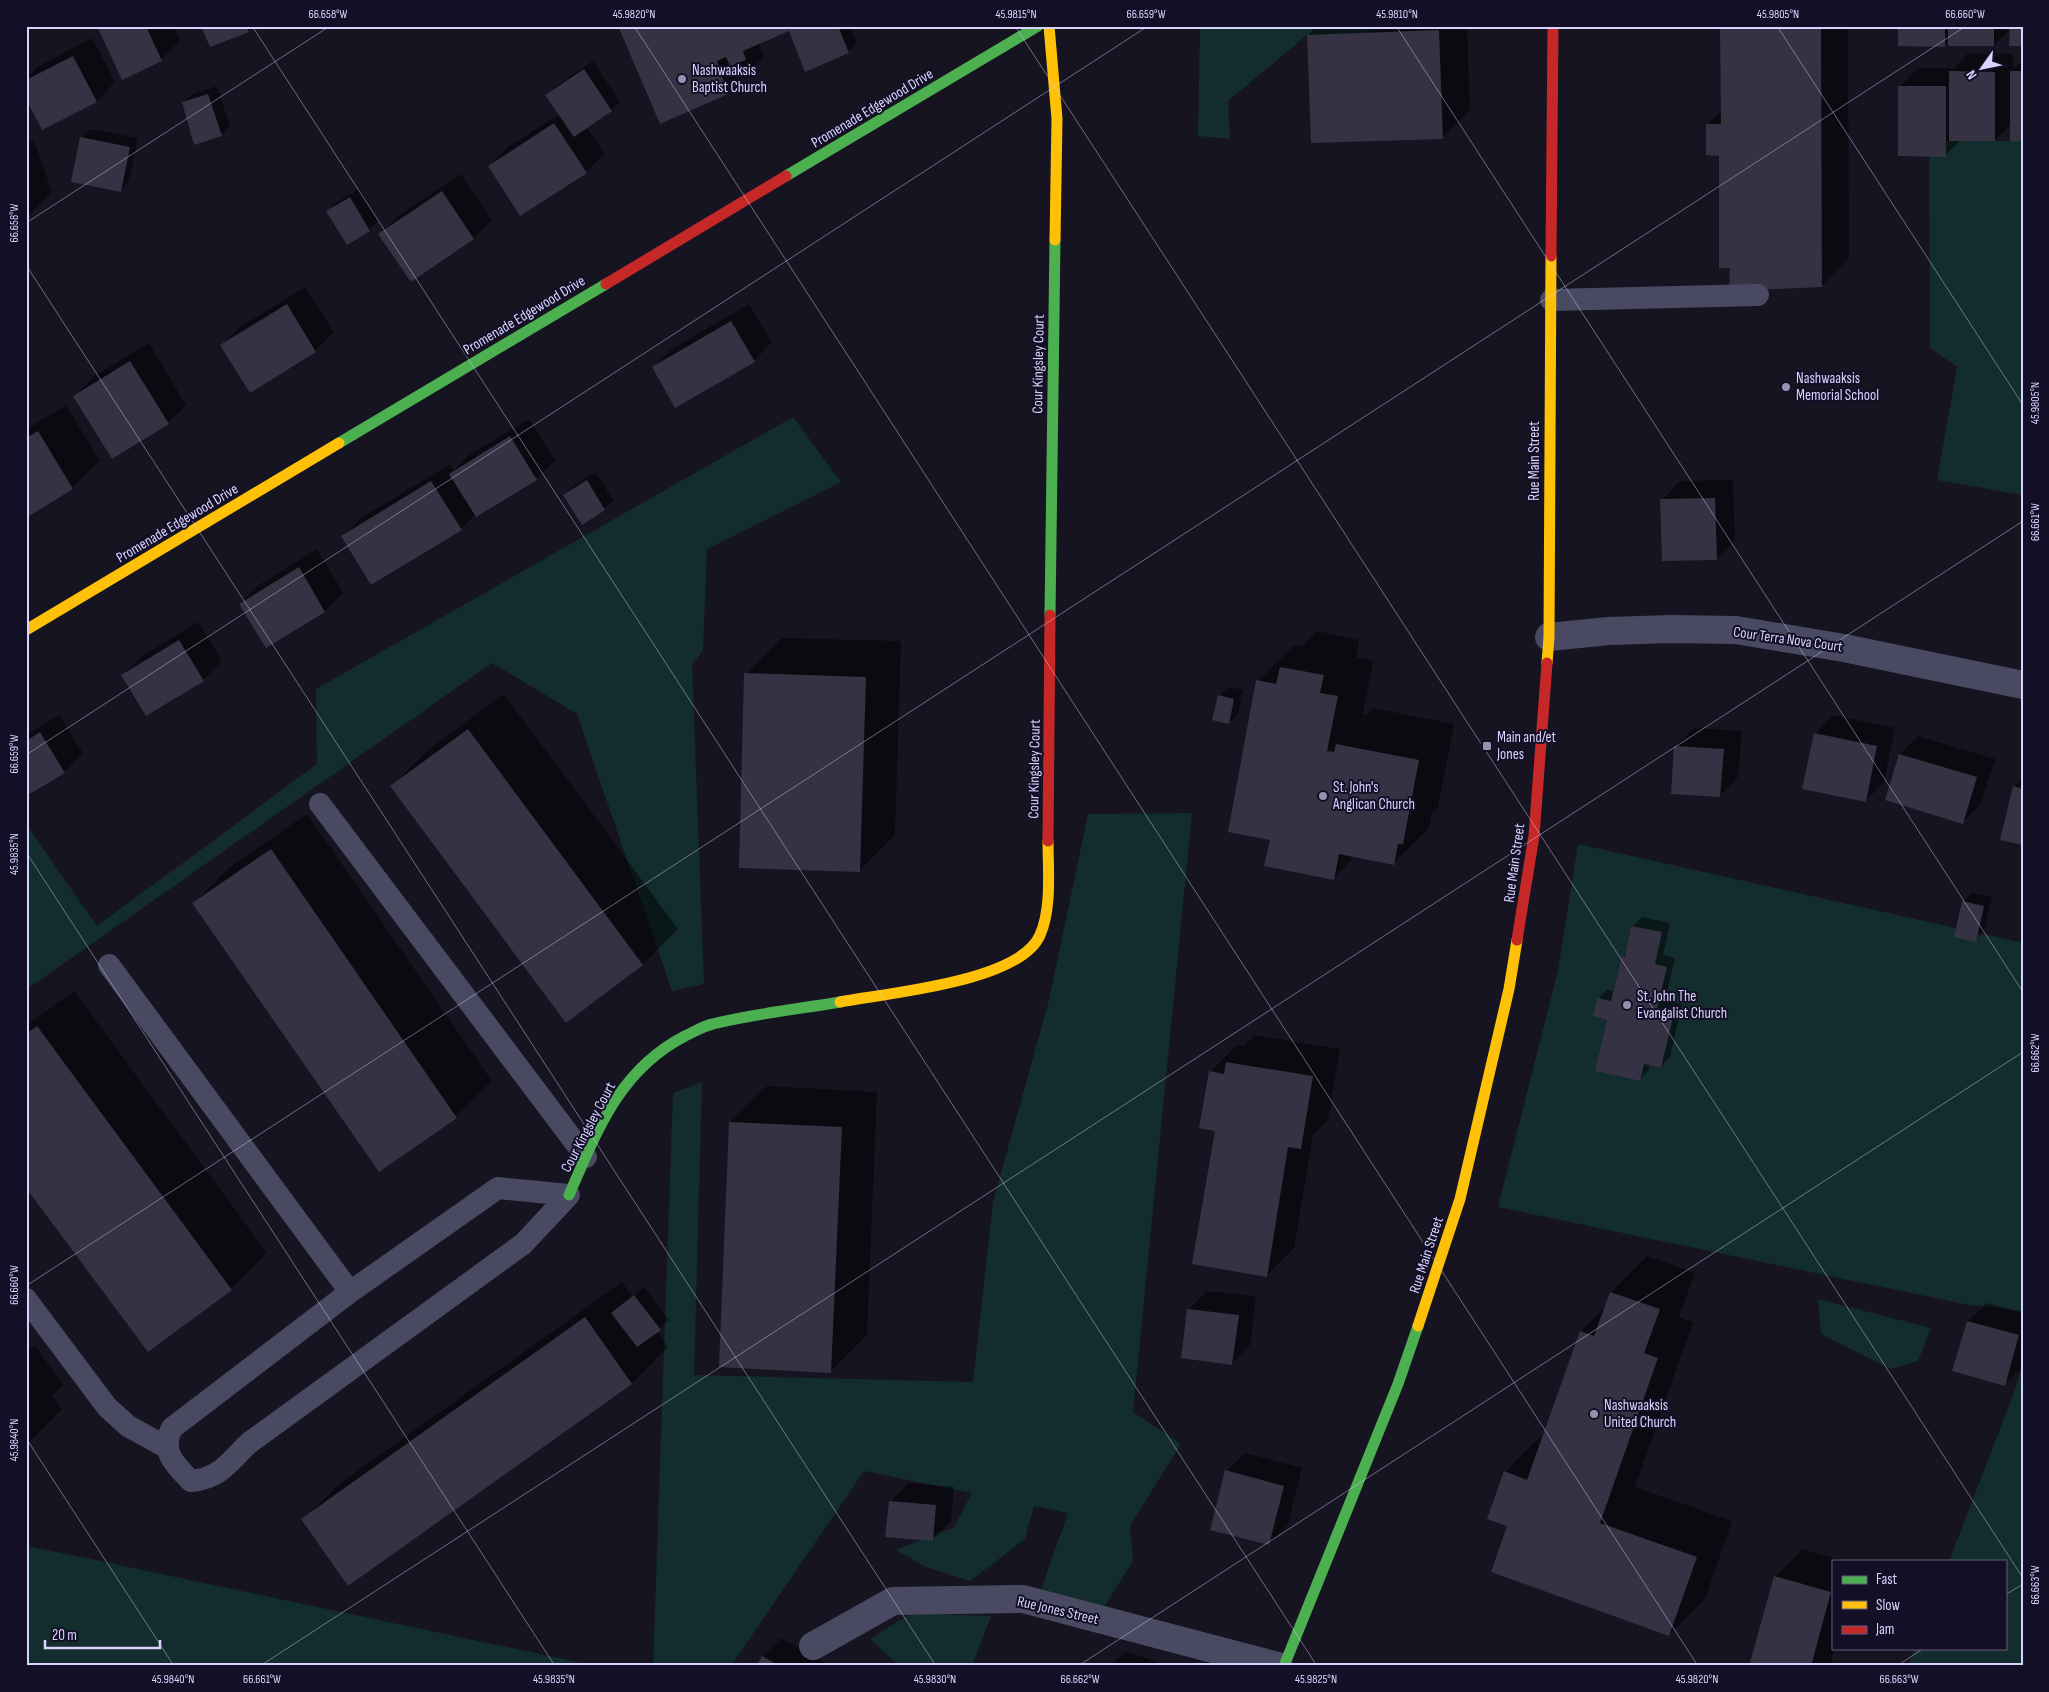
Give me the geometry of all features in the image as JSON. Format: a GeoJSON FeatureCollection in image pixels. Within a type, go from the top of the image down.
{"type":"FeatureCollection","features":[{"type":"Feature","properties":{"kind":"street","name":"Promenade Edgewood Drive"},"geometry":{"type":"LineString","coordinates":[[26,630],[1038,26]]}},
{"type":"Feature","properties":{"kind":"street","name":"Cour Kingsley Court"},"geometry":{"type":"LineString","coordinates":[[569,1195],[621,1091],[648,1060],[679,1039],[712,1024],[952,982],[984,974],[1023,956],[1039,937],[1048,895],[1050,524],[1057,119],[1049,26]]}},
{"type":"Feature","properties":{"kind":"street","name":"Rue Main Street"},"geometry":{"type":"LineString","coordinates":[[1284,1666],[1398,1384],[1460,1199],[1509,989],[1534,836],[1549,637],[1553,26]]}},
{"type":"Feature","properties":{"kind":"street","name":"Cour Terra Nova Court"},"geometry":{"type":"LineString","coordinates":[[1549,637],[1609,631],[1671,629],[1736,630],[1844,648],[2023,685]]}},
{"type":"Feature","properties":{"kind":"street","name":"Rue Jones Street"},"geometry":{"type":"LineString","coordinates":[[813,1646],[893,1601],[1023,1599],[1278,1666]]}},
{"type":"Feature","properties":{"kind":"lane"},"geometry":{"type":"LineString","coordinates":[[1551,300],[1758,295]]}},
{"type":"Feature","properties":{"kind":"lane"},"geometry":{"type":"LineString","coordinates":[[320,804],[586,1158]]}},
{"type":"Feature","properties":{"kind":"lane"},"geometry":{"type":"LineString","coordinates":[[109,965],[350,1292]]}},
{"type":"Feature","properties":{"kind":"lane"},"geometry":{"type":"LineString","coordinates":[[166,1446],[168,1435],[172,1428],[208,1398],[350,1292],[498,1188],[569,1195]]}},
{"type":"Feature","properties":{"kind":"lane"},"geometry":{"type":"LineString","coordinates":[[26,1299],[107,1407],[128,1426],[166,1446],[176,1465],[191,1481],[206,1479],[223,1470],[249,1443],[523,1244],[569,1195]]}},
{"type":"Feature","properties":{"kind":"green space"},"geometry":{"type":"Polygon","coordinates":[[[1200,26],[1374,26],[1367,33],[1307,35],[1228,101],[1230,139],[1198,136],[1200,26]]]}},
{"type":"Feature","properties":{"kind":"green space"},"geometry":{"type":"Polygon","coordinates":[[[1946,141],[2023,141],[2023,495],[1937,480],[1957,367],[1930,348],[1929,156],[1946,141]]]}},
{"type":"Feature","properties":{"kind":"green space"},"geometry":{"type":"Polygon","coordinates":[[[793,417],[841,482],[707,549],[703,651],[692,664],[704,984],[672,991],[577,714],[492,663],[26,990],[26,824],[97,926],[317,764],[316,689],[793,417]]]}},
{"type":"Feature","properties":{"kind":"green space"},"geometry":{"type":"Polygon","coordinates":[[[1192,813],[1133,1412],[1181,1444],[1130,1526],[1133,1561],[1104,1607],[1039,1595],[1068,1513],[1034,1506],[1025,1539],[970,1581],[926,1567],[896,1550],[954,1527],[972,1493],[864,1471],[731,1666],[653,1666],[673,1093],[702,1082],[694,1375],[973,1382],[993,1202],[1049,1000],[1088,814],[1192,813]]]}},
{"type":"Feature","properties":{"kind":"green space"},"geometry":{"type":"Polygon","coordinates":[[[1578,844],[2023,943],[2023,1311],[1969,1305],[1498,1207],[1558,970],[1578,844]],[[1631,926],[1625,957],[1622,956],[1611,1001],[1597,999],[1593,1016],[1607,1020],[1596,1071],[1639,1081],[1644,1064],[1661,1068],[1674,1014],[1657,1009],[1666,967],[1655,964],[1661,932],[1631,926]]]}},
{"type":"Feature","properties":{"kind":"green space"},"geometry":{"type":"Polygon","coordinates":[[[1818,1299],[1931,1328],[1918,1361],[1891,1369],[1821,1334],[1818,1299]]]}},
{"type":"Feature","properties":{"kind":"green space"},"geometry":{"type":"Polygon","coordinates":[[[2023,1362],[2023,1666],[1908,1666],[1914,1650],[2006,1650],[2006,1560],[1949,1560],[2015,1390],[2023,1362]]]}},
{"type":"Feature","properties":{"kind":"green space"},"geometry":{"type":"Polygon","coordinates":[[[26,1546],[72,1555],[596,1666],[26,1666],[26,1546]]]}},
{"type":"Feature","properties":{"kind":"green space"},"geometry":{"type":"Polygon","coordinates":[[[911,1613],[991,1616],[972,1666],[899,1666],[870,1639],[911,1613]]]}},
{"type":"Feature","properties":{"kind":"building"},"geometry":{"type":"Polygon","coordinates":[[[97,26],[146,26],[162,61],[122,80],[97,26]]]}},
{"type":"Feature","properties":{"kind":"building"},"geometry":{"type":"Polygon","coordinates":[[[201,26],[246,26],[249,32],[210,47],[201,26]]]}},
{"type":"Feature","properties":{"kind":"building","name":"Nashwaaksis Baptist Church"},"geometry":{"type":"Polygon","coordinates":[[[618,26],[838,26],[849,53],[805,72],[789,31],[743,51],[746,60],[730,66],[726,57],[717,61],[728,94],[660,124],[618,26]]]}},
{"type":"Feature","properties":{"kind":"building"},"geometry":{"type":"Polygon","coordinates":[[[1720,26],[1821,26],[1822,287],[1729,291],[1730,268],[1719,268],[1719,156],[1706,155],[1706,124],[1721,124],[1720,26]]]}},
{"type":"Feature","properties":{"kind":"building"},"geometry":{"type":"Polygon","coordinates":[[[1898,26],[1945,26],[1945,47],[1898,46],[1898,26]]]}},
{"type":"Feature","properties":{"kind":"building"},"geometry":{"type":"Polygon","coordinates":[[[1948,26],[1994,26],[1994,46],[1948,46],[1948,26]]]}},
{"type":"Feature","properties":{"kind":"building"},"geometry":{"type":"Polygon","coordinates":[[[2010,26],[2023,26],[2023,46],[2009,46],[2010,26]]]}},
{"type":"Feature","properties":{"kind":"building"},"geometry":{"type":"Polygon","coordinates":[[[1439,30],[1443,139],[1311,143],[1307,35],[1439,30]]]}},
{"type":"Feature","properties":{"kind":"building"},"geometry":{"type":"Polygon","coordinates":[[[73,56],[97,102],[42,130],[26,99],[26,80],[73,56]]]}},
{"type":"Feature","properties":{"kind":"building"},"geometry":{"type":"Polygon","coordinates":[[[584,69],[612,111],[574,137],[545,95],[584,69]]]}},
{"type":"Feature","properties":{"kind":"building"},"geometry":{"type":"Polygon","coordinates":[[[1949,71],[1995,72],[1995,141],[1949,141],[1949,71]]]}},
{"type":"Feature","properties":{"kind":"building"},"geometry":{"type":"Polygon","coordinates":[[[2010,71],[2023,71],[2023,141],[2010,141],[2010,71]]]}},
{"type":"Feature","properties":{"kind":"building"},"geometry":{"type":"Polygon","coordinates":[[[1898,86],[1946,86],[1946,157],[1898,156],[1898,86]]]}},
{"type":"Feature","properties":{"kind":"building"},"geometry":{"type":"Polygon","coordinates":[[[208,94],[222,136],[194,145],[182,102],[208,94]]]}},
{"type":"Feature","properties":{"kind":"building"},"geometry":{"type":"Polygon","coordinates":[[[554,123],[587,173],[520,216],[488,166],[554,123]]]}},
{"type":"Feature","properties":{"kind":"building"},"geometry":{"type":"Polygon","coordinates":[[[80,137],[130,147],[121,192],[71,182],[80,137]]]}},
{"type":"Feature","properties":{"kind":"building"},"geometry":{"type":"Polygon","coordinates":[[[442,191],[474,239],[411,282],[378,234],[442,191]]]}},
{"type":"Feature","properties":{"kind":"building"},"geometry":{"type":"Polygon","coordinates":[[[350,197],[370,231],[347,245],[326,211],[350,197]]]}},
{"type":"Feature","properties":{"kind":"building"},"geometry":{"type":"Polygon","coordinates":[[[287,304],[316,352],[250,393],[220,345],[287,304]]]}},
{"type":"Feature","properties":{"kind":"building"},"geometry":{"type":"Polygon","coordinates":[[[731,321],[755,362],[675,408],[652,367],[731,321]]]}},
{"type":"Feature","properties":{"kind":"building"},"geometry":{"type":"Polygon","coordinates":[[[130,361],[169,424],[112,459],[73,396],[130,361]]]}},
{"type":"Feature","properties":{"kind":"building"},"geometry":{"type":"Polygon","coordinates":[[[38,431],[73,489],[26,518],[26,438],[38,431]]]}},
{"type":"Feature","properties":{"kind":"building"},"geometry":{"type":"Polygon","coordinates":[[[510,436],[537,480],[476,517],[449,474],[510,436]]]}},
{"type":"Feature","properties":{"kind":"building"},"geometry":{"type":"Polygon","coordinates":[[[587,480],[605,510],[582,525],[563,495],[587,480]]]}},
{"type":"Feature","properties":{"kind":"building"},"geometry":{"type":"Polygon","coordinates":[[[431,481],[462,530],[371,585],[341,536],[431,481]]]}},
{"type":"Feature","properties":{"kind":"building"},"geometry":{"type":"Polygon","coordinates":[[[1715,498],[1717,560],[1662,561],[1660,499],[1715,498]]]}},
{"type":"Feature","properties":{"kind":"building"},"geometry":{"type":"Polygon","coordinates":[[[299,567],[325,612],[266,648],[239,604],[299,567]]]}},
{"type":"Feature","properties":{"kind":"building"},"geometry":{"type":"Polygon","coordinates":[[[179,640],[204,681],[146,716],[121,675],[179,640]]]}},
{"type":"Feature","properties":{"kind":"building","name":"St. John's Anglican Church"},"geometry":{"type":"Polygon","coordinates":[[[1280,667],[1324,675],[1320,693],[1338,696],[1327,751],[1334,752],[1336,744],[1419,760],[1403,844],[1398,844],[1394,865],[1339,854],[1334,880],[1264,866],[1270,840],[1228,832],[1256,680],[1276,684],[1280,667]]]}},
{"type":"Feature","properties":{"kind":"building"},"geometry":{"type":"Polygon","coordinates":[[[744,673],[866,677],[860,872],[739,868],[744,673]]]}},
{"type":"Feature","properties":{"kind":"building"},"geometry":{"type":"Polygon","coordinates":[[[1218,695],[1234,699],[1229,724],[1212,720],[1218,695]]]}},
{"type":"Feature","properties":{"kind":"building"},"geometry":{"type":"Polygon","coordinates":[[[468,729],[643,965],[566,1023],[390,786],[468,729]]]}},
{"type":"Feature","properties":{"kind":"building"},"geometry":{"type":"Polygon","coordinates":[[[40,732],[65,773],[26,796],[26,741],[40,732]]]}},
{"type":"Feature","properties":{"kind":"building"},"geometry":{"type":"Polygon","coordinates":[[[1814,733],[1877,746],[1866,802],[1802,789],[1814,733]]]}},
{"type":"Feature","properties":{"kind":"building"},"geometry":{"type":"Polygon","coordinates":[[[1674,746],[1724,749],[1720,797],[1671,794],[1674,746]]]}},
{"type":"Feature","properties":{"kind":"building"},"geometry":{"type":"Polygon","coordinates":[[[1899,754],[1977,777],[1963,824],[1885,800],[1899,754]]]}},
{"type":"Feature","properties":{"kind":"building"},"geometry":{"type":"Polygon","coordinates":[[[2013,786],[2023,789],[2023,845],[2000,840],[2013,786]]]}},
{"type":"Feature","properties":{"kind":"building"},"geometry":{"type":"Polygon","coordinates":[[[271,849],[457,1118],[379,1172],[192,903],[271,849]]]}},
{"type":"Feature","properties":{"kind":"building"},"geometry":{"type":"Polygon","coordinates":[[[1962,901],[1984,906],[1976,942],[1954,937],[1962,901]]]}},
{"type":"Feature","properties":{"kind":"building","name":"St. John The Evangalist Church"},"geometry":{"type":"Polygon","coordinates":[[[1631,926],[1662,932],[1655,964],[1667,967],[1657,1009],[1674,1013],[1661,1068],[1644,1064],[1640,1081],[1595,1071],[1607,1020],[1593,1016],[1597,998],[1611,1001],[1622,956],[1625,957],[1631,926]]]}},
{"type":"Feature","properties":{"kind":"building"},"geometry":{"type":"Polygon","coordinates":[[[37,1026],[232,1290],[148,1352],[26,1188],[26,1034],[37,1026]]]}},
{"type":"Feature","properties":{"kind":"building"},"geometry":{"type":"Polygon","coordinates":[[[1226,1062],[1313,1076],[1301,1149],[1288,1147],[1267,1277],[1192,1264],[1215,1131],[1199,1128],[1209,1071],[1224,1074],[1226,1062]]]}},
{"type":"Feature","properties":{"kind":"building"},"geometry":{"type":"Polygon","coordinates":[[[729,1122],[842,1127],[831,1373],[719,1367],[729,1122]]]}},
{"type":"Feature","properties":{"kind":"building","name":"Nashwaaksis United Church"},"geometry":{"type":"Polygon","coordinates":[[[1610,1292],[1660,1309],[1644,1353],[1658,1358],[1600,1523],[1697,1557],[1669,1636],[1491,1572],[1507,1526],[1487,1519],[1504,1471],[1527,1480],[1580,1331],[1594,1336],[1610,1292]]]}},
{"type":"Feature","properties":{"kind":"building"},"geometry":{"type":"Polygon","coordinates":[[[634,1295],[661,1330],[637,1347],[611,1313],[634,1295]]]}},
{"type":"Feature","properties":{"kind":"building"},"geometry":{"type":"Polygon","coordinates":[[[1187,1309],[1239,1315],[1232,1365],[1181,1358],[1187,1309]]]}},
{"type":"Feature","properties":{"kind":"building"},"geometry":{"type":"Polygon","coordinates":[[[585,1317],[632,1384],[348,1586],[301,1519],[585,1317]]]}},
{"type":"Feature","properties":{"kind":"building"},"geometry":{"type":"Polygon","coordinates":[[[1967,1321],[2019,1335],[2005,1386],[1952,1371],[1967,1321]]]}},
{"type":"Feature","properties":{"kind":"building"},"geometry":{"type":"Polygon","coordinates":[[[1225,1470],[1284,1486],[1269,1545],[1210,1530],[1225,1470]]]}},
{"type":"Feature","properties":{"kind":"building"},"geometry":{"type":"Polygon","coordinates":[[[889,1501],[936,1505],[933,1541],[885,1537],[889,1501]]]}},
{"type":"Feature","properties":{"kind":"building"},"geometry":{"type":"Polygon","coordinates":[[[1774,1576],[1831,1592],[1811,1666],[1749,1666],[1774,1576]]]}},
{"type":"Feature","properties":{"kind":"building"},"geometry":{"type":"Polygon","coordinates":[[[762,1656],[780,1666],[756,1666],[762,1656]]]}},
{"type":"Feature","properties":{"kind":"traffic: fast"},"geometry":{"type":"LineString","coordinates":[[786,176],[1038,26]]}},
{"type":"Feature","properties":{"kind":"traffic: fast"},"geometry":{"type":"LineString","coordinates":[[1050,615],[1055,240]]}},
{"type":"Feature","properties":{"kind":"traffic: fast"},"geometry":{"type":"LineString","coordinates":[[339,443],[606,284]]}},
{"type":"Feature","properties":{"kind":"traffic: fast"},"geometry":{"type":"LineString","coordinates":[[569,1195],[590,1148],[613,1104],[643,1066],[662,1050],[685,1036],[709,1025],[760,1014],[840,1002]]}},
{"type":"Feature","properties":{"kind":"traffic: fast"},"geometry":{"type":"LineString","coordinates":[[1284,1666],[1398,1384],[1418,1326]]}},
{"type":"Feature","properties":{"kind":"traffic: slow"},"geometry":{"type":"LineString","coordinates":[[1049,26],[1057,119],[1055,240]]}},
{"type":"Feature","properties":{"kind":"traffic: slow"},"geometry":{"type":"LineString","coordinates":[[1547,663],[1549,637],[1551,256]]}},
{"type":"Feature","properties":{"kind":"traffic: slow"},"geometry":{"type":"LineString","coordinates":[[26,630],[339,443]]}},
{"type":"Feature","properties":{"kind":"traffic: slow"},"geometry":{"type":"LineString","coordinates":[[840,1002],[950,983],[1007,964],[1028,951],[1040,935],[1044,924],[1048,901],[1048,841]]}},
{"type":"Feature","properties":{"kind":"traffic: slow"},"geometry":{"type":"LineString","coordinates":[[1418,1326],[1460,1199],[1509,989],[1517,940]]}},
{"type":"Feature","properties":{"kind":"traffic: jam"},"geometry":{"type":"LineString","coordinates":[[1551,256],[1553,26]]}},
{"type":"Feature","properties":{"kind":"traffic: jam"},"geometry":{"type":"LineString","coordinates":[[606,284],[786,176]]}},
{"type":"Feature","properties":{"kind":"traffic: jam"},"geometry":{"type":"LineString","coordinates":[[1048,841],[1050,615]]}},
{"type":"Feature","properties":{"kind":"traffic: jam"},"geometry":{"type":"LineString","coordinates":[[1517,940],[1534,836],[1547,663]]}},
{"type":"Feature","properties":{"kind":"place","name":"Nashwaaksis Baptist Church"},"geometry":{"type":"Point","coordinates":[682,79]}},
{"type":"Feature","properties":{"kind":"place","name":"Nashwaaksis Memorial School"},"geometry":{"type":"Point","coordinates":[1786,387]}},
{"type":"Feature","properties":{"kind":"place","name":"Main and/et Jones"},"geometry":{"type":"Point","coordinates":[1487,746]}},
{"type":"Feature","properties":{"kind":"place","name":"St. John's Anglican Church"},"geometry":{"type":"Point","coordinates":[1323,796]}},
{"type":"Feature","properties":{"kind":"place","name":"St. John The Evangalist Church"},"geometry":{"type":"Point","coordinates":[1627,1005]}},
{"type":"Feature","properties":{"kind":"place","name":"Nashwaaksis United Church"},"geometry":{"type":"Point","coordinates":[1594,1414]}}]}
